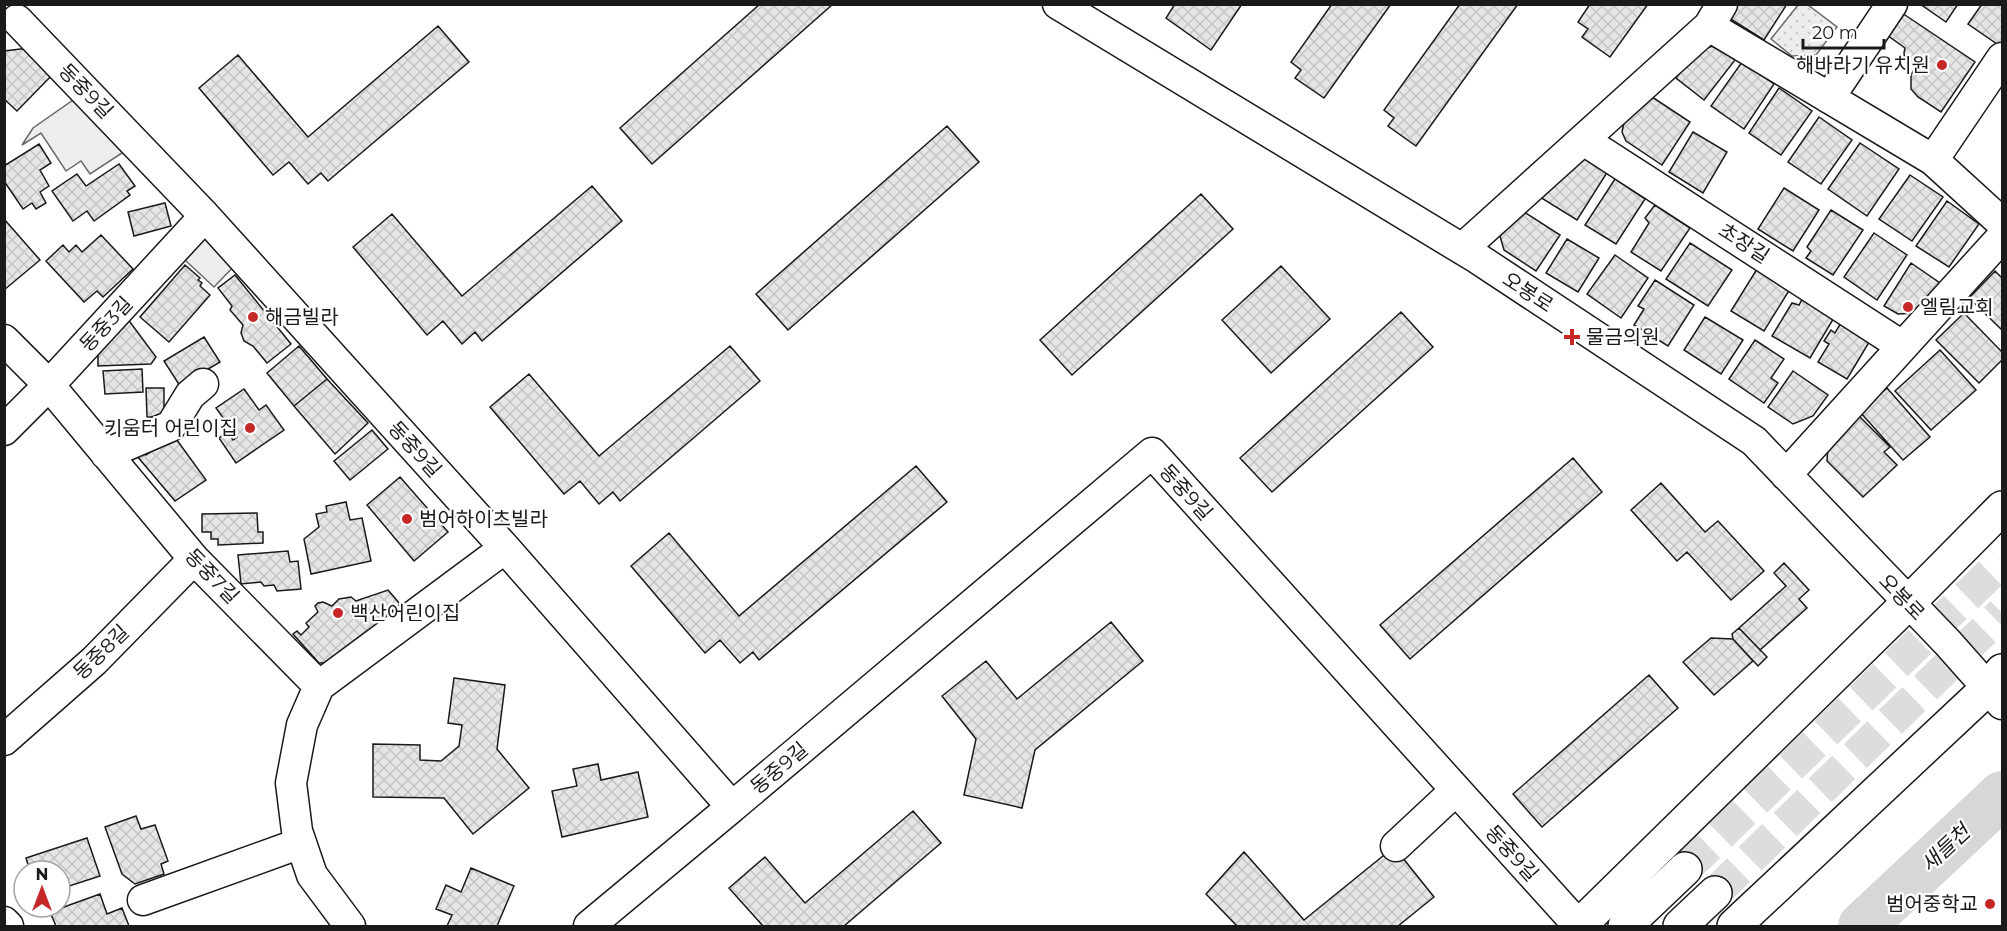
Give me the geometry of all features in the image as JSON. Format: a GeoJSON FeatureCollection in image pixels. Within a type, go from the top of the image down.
{"type":"FeatureCollection","features":[{"type":"Feature","properties":{"kind":"main road"},"geometry":{"type":"LineString","coordinates":[[1579,927],[2002,508]]}},
{"type":"Feature","properties":{"kind":"main road"},"geometry":{"type":"LineString","coordinates":[[1734,927],[1998,688]]}},
{"type":"Feature","properties":{"kind":"main road"},"geometry":{"type":"LineString","coordinates":[[1625,927],[1685,868]]}},
{"type":"Feature","properties":{"kind":"main road"},"geometry":{"type":"LineString","coordinates":[[1680,927],[1715,893]]}},
{"type":"Feature","properties":{"kind":"street","name":"오봉로"},"geometry":{"type":"LineString","coordinates":[[1058,4],[1462,249],[1754,441],[1948,644],[1998,688]]}},
{"type":"Feature","properties":{"kind":"street"},"geometry":{"type":"LineString","coordinates":[[1829,98],[1892,4]]}},
{"type":"Feature","properties":{"kind":"street"},"geometry":{"type":"LineString","coordinates":[[1462,249],[1585,141],[1716,15],[1829,98],[1933,160],[2002,223]]}},
{"type":"Feature","properties":{"kind":"street","name":"동중9길"},"geometry":{"type":"LineString","coordinates":[[18,18],[205,216],[505,548],[732,807],[1152,453],[1579,927]]}},
{"type":"Feature","properties":{"kind":"street"},"geometry":{"type":"LineString","coordinates":[[1933,160],[2002,58]]}},
{"type":"Feature","properties":{"kind":"street","name":"초장길"},"geometry":{"type":"LineString","coordinates":[[1585,141],[1902,346]]}},
{"type":"Feature","properties":{"kind":"street","name":"동중3길"},"geometry":{"type":"LineString","coordinates":[[4,430],[49,385],[205,216]]}},
{"type":"Feature","properties":{"kind":"street"},"geometry":{"type":"LineString","coordinates":[[1786,475],[2002,237]]}},
{"type":"Feature","properties":{"kind":"street","name":"동중7길"},"geometry":{"type":"LineString","coordinates":[[4,340],[49,385],[194,559],[319,686]]}},
{"type":"Feature","properties":{"kind":"street"},"geometry":{"type":"LineString","coordinates":[[106,454],[171,426],[190,395],[203,384]]}},
{"type":"Feature","properties":{"kind":"street"},"geometry":{"type":"LineString","coordinates":[[350,927],[312,875],[297,831],[291,783],[302,725],[319,686],[505,548]]}},
{"type":"Feature","properties":{"kind":"street","name":"동중8길"},"geometry":{"type":"LineString","coordinates":[[4,740],[94,661],[194,559]]}},
{"type":"Feature","properties":{"kind":"street"},"geometry":{"type":"LineString","coordinates":[[1396,846],[1456,790]]}},
{"type":"Feature","properties":{"kind":"street"},"geometry":{"type":"LineString","coordinates":[[589,927],[732,807]]}},
{"type":"Feature","properties":{"kind":"street"},"geometry":{"type":"LineString","coordinates":[[143,900],[301,843]]}},
{"type":"Feature","properties":{"kind":"street"},"geometry":{"type":"LineString","coordinates":[[4,922],[8,927]]}},
{"type":"Feature","properties":{"kind":"shaded area"},"geometry":{"type":"Polygon","coordinates":[[[1798,5],[1808,5],[1837,27],[1816,55],[1792,56],[1771,39],[1798,5]]]}},
{"type":"Feature","properties":{"kind":"shaded area"},"geometry":{"type":"Polygon","coordinates":[[[76,98],[125,151],[90,174],[81,161],[66,171],[41,133],[22,145],[33,128],[76,98]]]}},
{"type":"Feature","properties":{"kind":"shaded area"},"geometry":{"type":"Polygon","coordinates":[[[208,235],[238,262],[214,287],[185,260],[208,235]]]}},
{"type":"Feature","properties":{"kind":"building"},"geometry":{"type":"Polygon","coordinates":[[[760,4],[833,4],[652,164],[620,128],[760,4]]]}},
{"type":"Feature","properties":{"kind":"building"},"geometry":{"type":"Polygon","coordinates":[[[1175,4],[1242,4],[1211,50],[1166,18],[1175,4]]]}},
{"type":"Feature","properties":{"kind":"building"},"geometry":{"type":"Polygon","coordinates":[[[1332,4],[1391,4],[1324,98],[1295,78],[1301,70],[1291,62],[1332,4]]]}},
{"type":"Feature","properties":{"kind":"building"},"geometry":{"type":"Polygon","coordinates":[[[1460,4],[1518,4],[1416,146],[1388,126],[1394,118],[1384,110],[1460,4]]]}},
{"type":"Feature","properties":{"kind":"building"},"geometry":{"type":"Polygon","coordinates":[[[1590,4],[1648,4],[1610,57],[1582,37],[1588,29],[1578,22],[1590,4]]]}},
{"type":"Feature","properties":{"kind":"building"},"geometry":{"type":"Polygon","coordinates":[[[1729,4],[1787,4],[1764,40],[1729,18],[1729,4]]]}},
{"type":"Feature","properties":{"kind":"building"},"geometry":{"type":"Polygon","coordinates":[[[1920,4],[1958,4],[1946,22],[1920,4]]]}},
{"type":"Feature","properties":{"kind":"building"},"geometry":{"type":"Polygon","coordinates":[[[1982,4],[2002,4],[2002,43],[2000,46],[1968,24],[1982,4]]]}},
{"type":"Feature","properties":{"kind":"building","name":"해바라기 유치원"},"geometry":{"type":"Polygon","coordinates":[[[1902,13],[1975,62],[1941,112],[1918,97],[1911,89],[1911,75],[1915,68],[1905,61],[1905,48],[1887,35],[1902,13]]]}},
{"type":"Feature","properties":{"kind":"building"},"geometry":{"type":"Polygon","coordinates":[[[438,26],[469,62],[328,181],[321,173],[308,184],[289,162],[273,175],[199,88],[238,55],[308,137],[438,26]]]}},
{"type":"Feature","properties":{"kind":"building"},"geometry":{"type":"Polygon","coordinates":[[[1717,46],[1735,60],[1704,100],[1676,78],[1699,48],[1717,46]]]}},
{"type":"Feature","properties":{"kind":"building"},"geometry":{"type":"Polygon","coordinates":[[[29,48],[54,73],[17,111],[4,99],[4,51],[29,48]]]}},
{"type":"Feature","properties":{"kind":"building"},"geometry":{"type":"Polygon","coordinates":[[[1742,62],[1774,84],[1744,129],[1711,106],[1742,62]]]}},
{"type":"Feature","properties":{"kind":"building"},"geometry":{"type":"Polygon","coordinates":[[[1779,88],[1812,111],[1781,155],[1749,133],[1779,88]]]}},
{"type":"Feature","properties":{"kind":"building"},"geometry":{"type":"Polygon","coordinates":[[[1652,97],[1690,122],[1662,165],[1626,141],[1622,132],[1624,122],[1652,97]]]}},
{"type":"Feature","properties":{"kind":"building"},"geometry":{"type":"Polygon","coordinates":[[[1819,117],[1852,140],[1821,184],[1788,162],[1819,117]]]}},
{"type":"Feature","properties":{"kind":"building"},"geometry":{"type":"Polygon","coordinates":[[[947,126],[979,162],[788,330],[756,294],[947,126]]]}},
{"type":"Feature","properties":{"kind":"building"},"geometry":{"type":"Polygon","coordinates":[[[1693,132],[1727,152],[1703,193],[1669,172],[1693,132]]]}},
{"type":"Feature","properties":{"kind":"building"},"geometry":{"type":"Polygon","coordinates":[[[1860,143],[1899,169],[1867,216],[1828,189],[1860,143]]]}},
{"type":"Feature","properties":{"kind":"building"},"geometry":{"type":"Polygon","coordinates":[[[39,144],[51,163],[40,170],[49,186],[40,192],[46,203],[36,209],[32,203],[23,209],[4,181],[4,166],[39,144]]]}},
{"type":"Feature","properties":{"kind":"building"},"geometry":{"type":"Polygon","coordinates":[[[1585,156],[1608,171],[1577,220],[1535,194],[1585,156]]]}},
{"type":"Feature","properties":{"kind":"building"},"geometry":{"type":"Polygon","coordinates":[[[119,164],[135,186],[127,191],[130,195],[94,221],[87,211],[73,221],[52,191],[77,174],[86,186],[119,164]]]}},
{"type":"Feature","properties":{"kind":"building"},"geometry":{"type":"Polygon","coordinates":[[[1910,175],[1943,197],[1912,241],[1879,219],[1910,175]]]}},
{"type":"Feature","properties":{"kind":"building"},"geometry":{"type":"Polygon","coordinates":[[[1615,179],[1645,199],[1616,244],[1585,225],[1615,179]]]}},
{"type":"Feature","properties":{"kind":"building"},"geometry":{"type":"Polygon","coordinates":[[[592,186],[622,221],[482,341],[475,332],[462,344],[443,321],[427,335],[353,247],[392,214],[462,296],[592,186]]]}},
{"type":"Feature","properties":{"kind":"building"},"geometry":{"type":"Polygon","coordinates":[[[1784,188],[1819,210],[1793,251],[1758,229],[1784,188]]]}},
{"type":"Feature","properties":{"kind":"building"},"geometry":{"type":"Polygon","coordinates":[[[1201,194],[1233,229],[1072,375],[1040,340],[1201,194]]]}},
{"type":"Feature","properties":{"kind":"building"},"geometry":{"type":"Polygon","coordinates":[[[1947,201],[1979,224],[1949,267],[1916,246],[1947,201]]]}},
{"type":"Feature","properties":{"kind":"building"},"geometry":{"type":"Polygon","coordinates":[[[165,203],[171,226],[134,236],[128,212],[165,203]]]}},
{"type":"Feature","properties":{"kind":"building"},"geometry":{"type":"Polygon","coordinates":[[[1655,205],[1690,228],[1661,271],[1631,252],[1649,223],[1645,218],[1655,205]]]}},
{"type":"Feature","properties":{"kind":"building"},"geometry":{"type":"Polygon","coordinates":[[[1518,208],[1560,235],[1536,271],[1504,250],[1500,236],[1518,208]]]}},
{"type":"Feature","properties":{"kind":"building"},"geometry":{"type":"Polygon","coordinates":[[[1831,210],[1863,230],[1833,275],[1806,258],[1811,251],[1807,247],[1831,210]]]}},
{"type":"Feature","properties":{"kind":"building"},"geometry":{"type":"Polygon","coordinates":[[[4,219],[40,260],[4,290],[4,219]]]}},
{"type":"Feature","properties":{"kind":"building"},"geometry":{"type":"Polygon","coordinates":[[[1874,233],[1907,255],[1877,300],[1844,277],[1874,233]]]}},
{"type":"Feature","properties":{"kind":"building"},"geometry":{"type":"Polygon","coordinates":[[[101,235],[133,269],[103,297],[97,291],[84,302],[46,261],[63,245],[69,252],[76,245],[82,252],[101,235]]]}},
{"type":"Feature","properties":{"kind":"building"},"geometry":{"type":"Polygon","coordinates":[[[1567,239],[1599,258],[1578,292],[1546,273],[1567,239]]]}},
{"type":"Feature","properties":{"kind":"building"},"geometry":{"type":"Polygon","coordinates":[[[1690,243],[1732,270],[1708,306],[1666,279],[1690,243]]]}},
{"type":"Feature","properties":{"kind":"building"},"geometry":{"type":"Polygon","coordinates":[[[1615,255],[1648,278],[1621,318],[1587,294],[1615,255]]]}},
{"type":"Feature","properties":{"kind":"building"},"geometry":{"type":"Polygon","coordinates":[[[1911,263],[1940,283],[1916,313],[1898,314],[1884,306],[1911,263]]]}},
{"type":"Feature","properties":{"kind":"building"},"geometry":{"type":"Polygon","coordinates":[[[185,265],[200,278],[198,280],[202,283],[200,286],[210,295],[169,342],[140,317],[185,265]]]}},
{"type":"Feature","properties":{"kind":"building"},"geometry":{"type":"Polygon","coordinates":[[[1281,266],[1330,319],[1271,373],[1222,320],[1281,266]]]}},
{"type":"Feature","properties":{"kind":"building"},"geometry":{"type":"Polygon","coordinates":[[[1757,269],[1790,289],[1764,331],[1731,311],[1757,269]]]}},
{"type":"Feature","properties":{"kind":"building"},"geometry":{"type":"Polygon","coordinates":[[[1995,271],[2002,278],[2002,330],[1969,298],[1995,271]]]}},
{"type":"Feature","properties":{"kind":"building","name":"해금빌라"},"geometry":{"type":"Polygon","coordinates":[[[235,275],[291,344],[267,363],[253,346],[244,341],[241,333],[243,325],[230,310],[232,306],[218,288],[235,275]]]}},
{"type":"Feature","properties":{"kind":"building"},"geometry":{"type":"Polygon","coordinates":[[[1655,280],[1694,305],[1668,346],[1634,325],[1644,309],[1638,306],[1655,280]]]}},
{"type":"Feature","properties":{"kind":"building"},"geometry":{"type":"Polygon","coordinates":[[[1806,292],[1838,311],[1810,358],[1772,336],[1792,303],[1799,305],[1806,292]]]}},
{"type":"Feature","properties":{"kind":"building"},"geometry":{"type":"Polygon","coordinates":[[[1401,312],[1433,347],[1272,492],[1240,458],[1401,312]]]}},
{"type":"Feature","properties":{"kind":"building"},"geometry":{"type":"Polygon","coordinates":[[[1964,313],[2002,352],[2002,360],[1979,383],[1936,340],[1964,313]]]}},
{"type":"Feature","properties":{"kind":"building"},"geometry":{"type":"Polygon","coordinates":[[[1845,316],[1874,334],[1847,379],[1818,362],[1829,344],[1824,341],[1831,330],[1835,333],[1845,316]]]}},
{"type":"Feature","properties":{"kind":"building"},"geometry":{"type":"Polygon","coordinates":[[[1705,317],[1743,340],[1721,374],[1684,350],[1705,317]]]}},
{"type":"Feature","properties":{"kind":"building"},"geometry":{"type":"Polygon","coordinates":[[[127,318],[156,357],[151,364],[98,366],[98,354],[127,318]]]}},
{"type":"Feature","properties":{"kind":"building"},"geometry":{"type":"Polygon","coordinates":[[[204,337],[220,362],[180,386],[164,361],[204,337]]]}},
{"type":"Feature","properties":{"kind":"building"},"geometry":{"type":"Polygon","coordinates":[[[1755,340],[1784,359],[1771,378],[1778,383],[1764,403],[1729,379],[1755,340]]]}},
{"type":"Feature","properties":{"kind":"building"},"geometry":{"type":"Polygon","coordinates":[[[299,346],[327,379],[294,406],[267,373],[299,346]]]}},
{"type":"Feature","properties":{"kind":"building"},"geometry":{"type":"Polygon","coordinates":[[[730,346],[760,381],[620,501],[613,492],[599,504],[580,481],[564,494],[490,407],[529,374],[599,456],[730,346]]]}},
{"type":"Feature","properties":{"kind":"building"},"geometry":{"type":"Polygon","coordinates":[[[1940,350],[1976,390],[1931,430],[1895,391],[1940,350]]]}},
{"type":"Feature","properties":{"kind":"building"},"geometry":{"type":"Polygon","coordinates":[[[142,369],[143,392],[105,394],[103,371],[142,369]]]}},
{"type":"Feature","properties":{"kind":"building"},"geometry":{"type":"Polygon","coordinates":[[[1793,371],[1828,395],[1813,416],[1793,424],[1768,407],[1793,371]]]}},
{"type":"Feature","properties":{"kind":"building"},"geometry":{"type":"Polygon","coordinates":[[[327,379],[368,423],[335,454],[294,406],[327,379]]]}},
{"type":"Feature","properties":{"kind":"building"},"geometry":{"type":"Polygon","coordinates":[[[146,388],[164,388],[164,417],[147,417],[146,388]]]}},
{"type":"Feature","properties":{"kind":"building"},"geometry":{"type":"Polygon","coordinates":[[[1887,388],[1930,437],[1903,460],[1860,412],[1887,388]]]}},
{"type":"Feature","properties":{"kind":"building"},"geometry":{"type":"Polygon","coordinates":[[[244,389],[259,410],[266,405],[284,430],[236,463],[219,438],[227,432],[233,440],[237,437],[216,408],[244,389]]]}},
{"type":"Feature","properties":{"kind":"building"},"geometry":{"type":"Polygon","coordinates":[[[1856,413],[1890,447],[1884,452],[1897,465],[1863,497],[1827,461],[1828,444],[1856,413]]]}},
{"type":"Feature","properties":{"kind":"building"},"geometry":{"type":"Polygon","coordinates":[[[372,430],[388,449],[350,480],[334,461],[372,430]]]}},
{"type":"Feature","properties":{"kind":"building"},"geometry":{"type":"Polygon","coordinates":[[[174,436],[206,480],[175,501],[137,456],[143,451],[146,455],[174,436]]]}},
{"type":"Feature","properties":{"kind":"building"},"geometry":{"type":"Polygon","coordinates":[[[1573,458],[1602,492],[1410,659],[1380,625],[1573,458]]]}},
{"type":"Feature","properties":{"kind":"building"},"geometry":{"type":"Polygon","coordinates":[[[916,466],[947,502],[759,660],[753,652],[740,663],[720,640],[705,653],[631,566],[669,533],[739,616],[916,466]]]}},
{"type":"Feature","properties":{"kind":"building","name":"범어하이츠빌라"},"geometry":{"type":"Polygon","coordinates":[[[400,477],[448,532],[414,561],[367,505],[400,477]]]}},
{"type":"Feature","properties":{"kind":"building"},"geometry":{"type":"Polygon","coordinates":[[[1661,483],[1705,532],[1718,521],[1764,571],[1731,600],[1687,552],[1677,561],[1631,510],[1661,483]]]}},
{"type":"Feature","properties":{"kind":"building"},"geometry":{"type":"Polygon","coordinates":[[[346,502],[350,520],[362,518],[371,561],[311,574],[304,539],[319,527],[316,514],[327,512],[326,506],[346,502]]]}},
{"type":"Feature","properties":{"kind":"building"},"geometry":{"type":"Polygon","coordinates":[[[257,513],[258,532],[263,532],[263,543],[218,545],[218,539],[211,539],[211,532],[202,532],[202,514],[257,513]]]}},
{"type":"Feature","properties":{"kind":"building"},"geometry":{"type":"Polygon","coordinates":[[[288,551],[290,562],[298,561],[301,589],[277,591],[274,585],[264,586],[261,582],[241,584],[238,555],[288,551]]]}},
{"type":"Feature","properties":{"kind":"building"},"geometry":{"type":"Polygon","coordinates":[[[1784,563],[1809,590],[1799,599],[1807,608],[1760,650],[1739,628],[1786,586],[1774,573],[1784,563]]]}},
{"type":"Feature","properties":{"kind":"building"},"geometry":{"type":"Polygon","coordinates":[[[388,590],[400,604],[331,663],[319,663],[293,634],[297,631],[301,635],[309,627],[306,623],[318,612],[315,606],[318,603],[323,602],[332,606],[339,599],[351,597],[356,601],[388,590]]]}},
{"type":"Feature","properties":{"kind":"building"},"geometry":{"type":"Polygon","coordinates":[[[1111,622],[1143,661],[1035,750],[1022,808],[964,795],[976,739],[942,696],[986,661],[1017,699],[1111,622]]]}},
{"type":"Feature","properties":{"kind":"building"},"geometry":{"type":"Polygon","coordinates":[[[1739,628],[1767,657],[1758,666],[1733,639],[1732,634],[1739,628]]]}},
{"type":"Feature","properties":{"kind":"building"},"geometry":{"type":"Polygon","coordinates":[[[1711,638],[1733,639],[1753,661],[1714,695],[1683,662],[1711,638]]]}},
{"type":"Feature","properties":{"kind":"building"},"geometry":{"type":"Polygon","coordinates":[[[1649,675],[1678,708],[1542,827],[1513,794],[1649,675]]]}},
{"type":"Feature","properties":{"kind":"building"},"geometry":{"type":"Polygon","coordinates":[[[454,678],[505,685],[497,749],[529,788],[473,834],[444,798],[373,797],[373,744],[420,745],[420,760],[441,761],[459,746],[462,725],[448,723],[454,678]]]}},
{"type":"Feature","properties":{"kind":"building"},"geometry":{"type":"Polygon","coordinates":[[[598,764],[601,780],[638,772],[648,817],[562,837],[552,791],[577,786],[573,769],[598,764]]]}},
{"type":"Feature","properties":{"kind":"building"},"geometry":{"type":"Polygon","coordinates":[[[913,811],[941,843],[844,926],[763,926],[729,888],[765,857],[805,903],[913,811]]]}},
{"type":"Feature","properties":{"kind":"building"},"geometry":{"type":"Polygon","coordinates":[[[136,816],[141,829],[155,825],[168,861],[161,864],[164,874],[135,884],[122,874],[105,827],[136,816]]]}},
{"type":"Feature","properties":{"kind":"building"},"geometry":{"type":"Polygon","coordinates":[[[87,838],[100,876],[72,885],[72,859],[26,858],[87,838]]]}},
{"type":"Feature","properties":{"kind":"building"},"geometry":{"type":"Polygon","coordinates":[[[1394,847],[1434,897],[1398,926],[1237,926],[1206,894],[1244,852],[1304,920],[1394,847]]]}},
{"type":"Feature","properties":{"kind":"building"},"geometry":{"type":"Polygon","coordinates":[[[471,868],[514,886],[497,926],[447,926],[452,915],[436,909],[446,885],[461,892],[471,868]]]}},
{"type":"Feature","properties":{"kind":"building"},"geometry":{"type":"Polygon","coordinates":[[[100,894],[107,914],[122,908],[129,926],[56,926],[53,919],[72,919],[72,904],[100,894]]]}},
{"type":"Feature","properties":{"kind":"waterway","name":"새들천"},"geometry":{"type":"LineString","coordinates":[[1862,926],[2002,795]]}},
{"type":"Feature","properties":{"kind":"tunnel"},"geometry":{"type":"LineString","coordinates":[[1685,869],[2002,562]]}},
{"type":"Feature","properties":{"kind":"tunnel"},"geometry":{"type":"LineString","coordinates":[[1715,893],[2002,613]]}},
{"type":"Feature","properties":{"kind":"place","name":"해바라기 유치원"},"geometry":{"type":"Point","coordinates":[1942,65]}},
{"type":"Feature","properties":{"kind":"place","name":"엘림교회"},"geometry":{"type":"Point","coordinates":[1908,307]}},
{"type":"Feature","properties":{"kind":"place","name":"해금빌라"},"geometry":{"type":"Point","coordinates":[253,317]}},
{"type":"Feature","properties":{"kind":"place","name":"물금의원"},"geometry":{"type":"Point","coordinates":[1572,337]}},
{"type":"Feature","properties":{"kind":"place","name":"키움터 어린이집"},"geometry":{"type":"Point","coordinates":[250,428]}},
{"type":"Feature","properties":{"kind":"place","name":"범어하이츠빌라"},"geometry":{"type":"Point","coordinates":[407,519]}},
{"type":"Feature","properties":{"kind":"place","name":"백산어린이집"},"geometry":{"type":"Point","coordinates":[338,613]}},
{"type":"Feature","properties":{"kind":"place","name":"범어중학교"},"geometry":{"type":"Point","coordinates":[1990,904]}}]}
